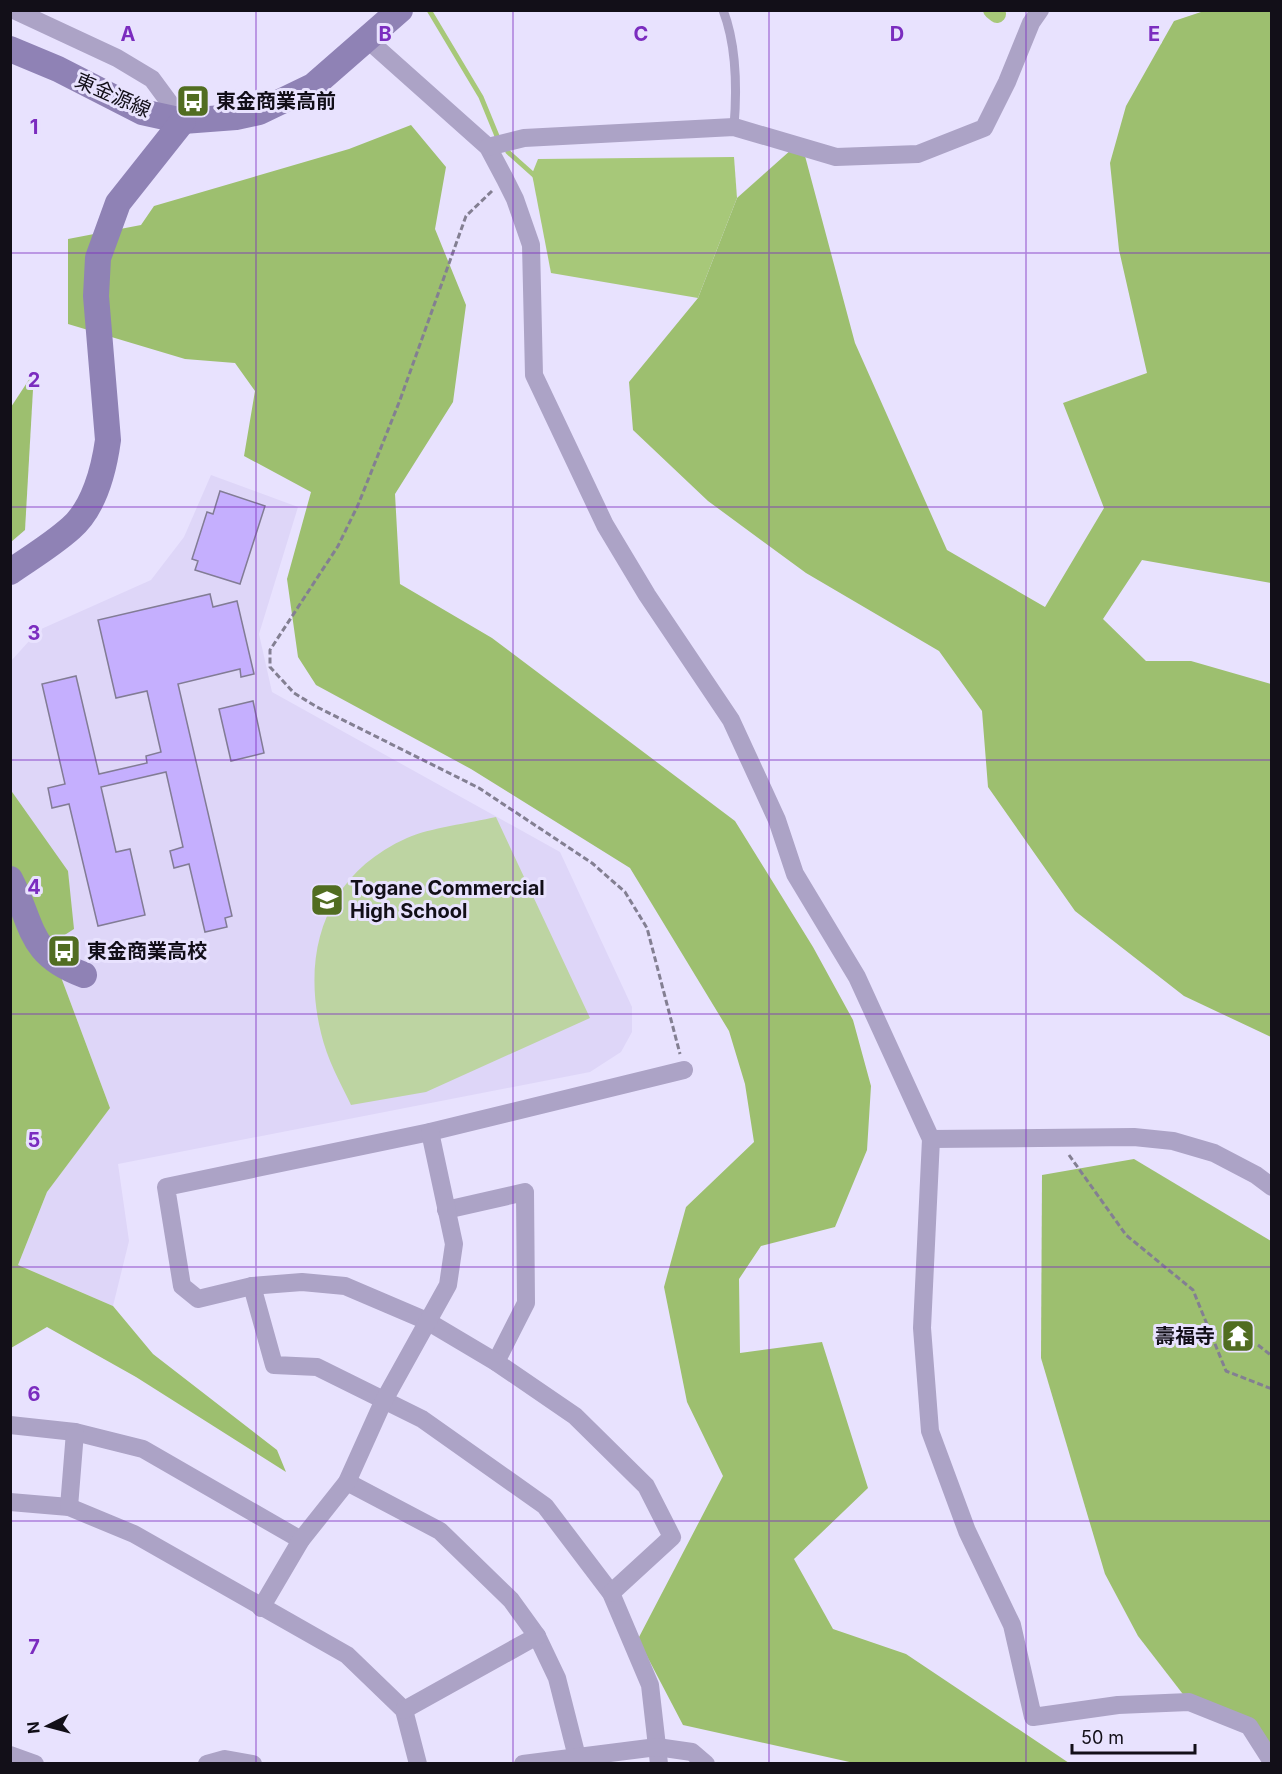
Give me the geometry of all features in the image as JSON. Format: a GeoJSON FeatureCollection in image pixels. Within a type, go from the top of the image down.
{"type":"FeatureCollection","features":[{"type":"Feature","properties":{"kind":"street"},"geometry":{"type":"LineString","coordinates":[[10,572],[72,527],[90,502],[105,459],[108,440],[96,296],[98,258],[118,203],[183,121],[152,79],[117,58],[14,10]]}},
{"type":"Feature","properties":{"kind":"street","name":"東金源線"},"geometry":{"type":"LineString","coordinates":[[10,50],[58,69],[142,112],[183,121],[259,112],[293,98],[313,86],[400,10]]}},
{"type":"Feature","properties":{"kind":"street"},"geometry":{"type":"LineString","coordinates":[[488,147],[524,138],[734,127],[836,157],[918,154],[984,128],[1007,82],[1031,23],[1040,10]]}},
{"type":"Feature","properties":{"kind":"street"},"geometry":{"type":"LineString","coordinates":[[368,40],[488,147],[505,179],[515,199],[531,245],[534,375],[605,525],[647,595],[731,720],[777,820],[795,874],[857,977],[931,1139],[922,1328],[930,1431],[967,1531],[1012,1625],[1034,1717],[1118,1705],[1189,1702],[1249,1726],[1272,1762]]}},
{"type":"Feature","properties":{"kind":"street"},"geometry":{"type":"LineString","coordinates":[[10,879],[33,938],[64,968],[84,975]]}},
{"type":"Feature","properties":{"kind":"street"},"geometry":{"type":"LineString","coordinates":[[611,1593],[672,1538],[646,1486],[575,1416],[496,1362],[428,1321],[345,1286],[302,1282],[252,1286],[198,1299],[182,1286],[166,1187],[430,1132],[684,1070]]}},
{"type":"Feature","properties":{"kind":"street"},"geometry":{"type":"LineString","coordinates":[[261,1608],[301,1540],[346,1482],[383,1402],[448,1285],[454,1244],[430,1132]]}},
{"type":"Feature","properties":{"kind":"street"},"geometry":{"type":"LineString","coordinates":[[931,1139],[1134,1137],[1173,1141],[1214,1153],[1256,1175],[1272,1187]]}},
{"type":"Feature","properties":{"kind":"street"},"geometry":{"type":"LineString","coordinates":[[446,1210],[525,1192],[526,1303],[496,1362]]}},
{"type":"Feature","properties":{"kind":"street"},"geometry":{"type":"LineString","coordinates":[[252,1286],[274,1365],[316,1367],[383,1402],[422,1419],[545,1506],[611,1593],[650,1685],[658,1755]]}},
{"type":"Feature","properties":{"kind":"street"},"geometry":{"type":"LineString","coordinates":[[10,1425],[75,1432],[143,1449],[301,1540]]}},
{"type":"Feature","properties":{"kind":"street"},"geometry":{"type":"LineString","coordinates":[[69,1507],[75,1432]]}},
{"type":"Feature","properties":{"kind":"street"},"geometry":{"type":"LineString","coordinates":[[346,1482],[440,1531],[511,1600],[537,1636],[557,1678],[577,1757]]}},
{"type":"Feature","properties":{"kind":"street"},"geometry":{"type":"LineString","coordinates":[[10,1502],[69,1507],[134,1534],[347,1656],[404,1710],[418,1764]]}},
{"type":"Feature","properties":{"kind":"street"},"geometry":{"type":"LineString","coordinates":[[404,1710],[537,1636]]}},
{"type":"Feature","properties":{"kind":"street"},"geometry":{"type":"LineString","coordinates":[[523,1764],[577,1757],[692,1752],[706,1764]]}},
{"type":"Feature","properties":{"kind":"street"},"geometry":{"type":"LineString","coordinates":[[10,1755],[35,1764]]}},
{"type":"Feature","properties":{"kind":"street"},"geometry":{"type":"LineString","coordinates":[[207,1764],[225,1759],[251,1763]]}},
{"type":"Feature","properties":{"kind":"lane"},"geometry":{"type":"LineString","coordinates":[[723,10],[733,58],[736,102],[734,127]]}},
{"type":"Feature","properties":{"kind":"path"},"geometry":{"type":"LineString","coordinates":[[505,179],[466,216],[400,400],[358,505],[338,546],[270,650],[270,667],[294,693],[317,707],[479,788],[592,863],[625,892],[647,928],[684,1070]]}},
{"type":"Feature","properties":{"kind":"path"},"geometry":{"type":"LineString","coordinates":[[1059,1138],[1082,1176],[1126,1235],[1193,1290],[1226,1371],[1272,1389]]}},
{"type":"Feature","properties":{"kind":"path"},"geometry":{"type":"LineString","coordinates":[[1258,1345],[1272,1356]]}},
{"type":"Feature","properties":{"kind":"shaded area"},"geometry":{"type":"Polygon","coordinates":[[[1204,11],[1271,11],[1271,583],[1142,560],[1103,619],[1146,661],[1191,661],[1271,684],[1271,1037],[1184,996],[1075,911],[988,787],[982,711],[939,651],[806,573],[708,501],[633,430],[629,382],[698,298],[737,198],[801,141],[855,343],[947,550],[1045,607],[1104,508],[1063,403],[1147,373],[1119,250],[1110,163],[1126,106],[1174,21],[1204,11]]]}},
{"type":"Feature","properties":{"kind":"shaded area"},"geometry":{"type":"Polygon","coordinates":[[[411,125],[446,167],[435,229],[466,305],[453,402],[395,494],[400,584],[492,638],[735,821],[813,947],[853,1020],[871,1086],[867,1150],[835,1227],[761,1246],[739,1279],[740,1353],[822,1342],[868,1488],[794,1559],[833,1629],[906,1654],[1069,1763],[854,1763],[683,1725],[638,1639],[723,1476],[687,1402],[664,1287],[686,1207],[754,1142],[745,1084],[729,1031],[630,868],[471,769],[316,685],[298,657],[287,579],[311,492],[244,456],[255,391],[235,363],[185,359],[68,324],[68,239],[141,225],[154,206],[349,149],[411,125]]]}},
{"type":"Feature","properties":{"kind":"shaded area"},"geometry":{"type":"Polygon","coordinates":[[[734,157],[737,198],[698,298],[551,273],[532,174],[538,159],[734,157]]]}},
{"type":"Feature","properties":{"kind":"shaded area"},"geometry":{"type":"Polygon","coordinates":[[[34,372],[25,530],[11,542],[11,407],[34,372]]]}},
{"type":"Feature","properties":{"kind":"shaded area","name":"Togane Commercial High School"},"geometry":{"type":"Polygon","coordinates":[[[211,475],[298,507],[259,634],[272,692],[560,852],[632,1007],[632,1032],[621,1052],[590,1072],[118,1164],[129,1241],[113,1306],[18,1265],[47,1192],[110,1108],[49,945],[11,789],[11,661],[39,630],[151,580],[184,537],[211,475]]]}},
{"type":"Feature","properties":{"kind":"shaded area"},"geometry":{"type":"Polygon","coordinates":[[[10,789],[68,871],[74,929],[49,945],[110,1108],[47,1192],[18,1265],[113,1306],[153,1354],[277,1450],[286,1472],[136,1377],[47,1327],[11,1348],[10,789]]]}},
{"type":"Feature","properties":{"kind":"shaded area"},"geometry":{"type":"Polygon","coordinates":[[[496,817],[590,1018],[426,1092],[351,1105],[327,1052],[316,1003],[315,973],[318,945],[326,918],[339,894],[357,872],[379,853],[416,834],[496,817]]]}},
{"type":"Feature","properties":{"kind":"shaded area"},"geometry":{"type":"Polygon","coordinates":[[[1134,1159],[1271,1241],[1271,1746],[1189,1702],[1138,1636],[1105,1574],[1041,1358],[1042,1175],[1134,1159]]]}},
{"type":"Feature","properties":{"kind":"building"},"geometry":{"type":"Polygon","coordinates":[[[220,491],[265,506],[240,584],[195,570],[198,561],[192,559],[207,512],[213,514],[220,491]]]}},
{"type":"Feature","properties":{"kind":"building"},"geometry":{"type":"Polygon","coordinates":[[[210,594],[213,607],[237,601],[254,674],[241,677],[240,669],[178,684],[232,916],[225,918],[227,927],[205,932],[189,864],[174,868],[170,851],[183,847],[166,772],[101,787],[116,852],[130,849],[145,915],[98,926],[69,804],[52,808],[48,788],[65,784],[42,684],[76,676],[99,774],[147,763],[146,756],[161,752],[147,691],[116,698],[98,620],[210,594]]]}},
{"type":"Feature","properties":{"kind":"building"},"geometry":{"type":"Polygon","coordinates":[[[253,701],[264,753],[231,761],[219,709],[253,701]]]}},
{"type":"Feature","properties":{"kind":"building"},"geometry":{"type":"Polygon","coordinates":[[[1236,1321],[1252,1335],[1238,1351],[1222,1337],[1236,1321]]]}},
{"type":"Feature","properties":{"kind":"waterway"},"geometry":{"type":"LineString","coordinates":[[429,10],[481,97],[497,136]]}},
{"type":"Feature","properties":{"kind":"waterway"},"geometry":{"type":"LineString","coordinates":[[992,10],[997,14]]}},
{"type":"Feature","properties":{"kind":"waterway"},"geometry":{"type":"LineString","coordinates":[[508,152],[536,177]]}},
{"type":"Feature","properties":{"kind":"place","name":"東金商業高前"},"geometry":{"type":"Point","coordinates":[193,101]}},
{"type":"Feature","properties":{"kind":"place","name":"Togane Commercial High School"},"geometry":{"type":"Point","coordinates":[327,900]}},
{"type":"Feature","properties":{"kind":"place","name":"東金商業高校"},"geometry":{"type":"Point","coordinates":[64,951]}},
{"type":"Feature","properties":{"kind":"place","name":"壽福寺"},"geometry":{"type":"Point","coordinates":[1238,1336]}}]}
